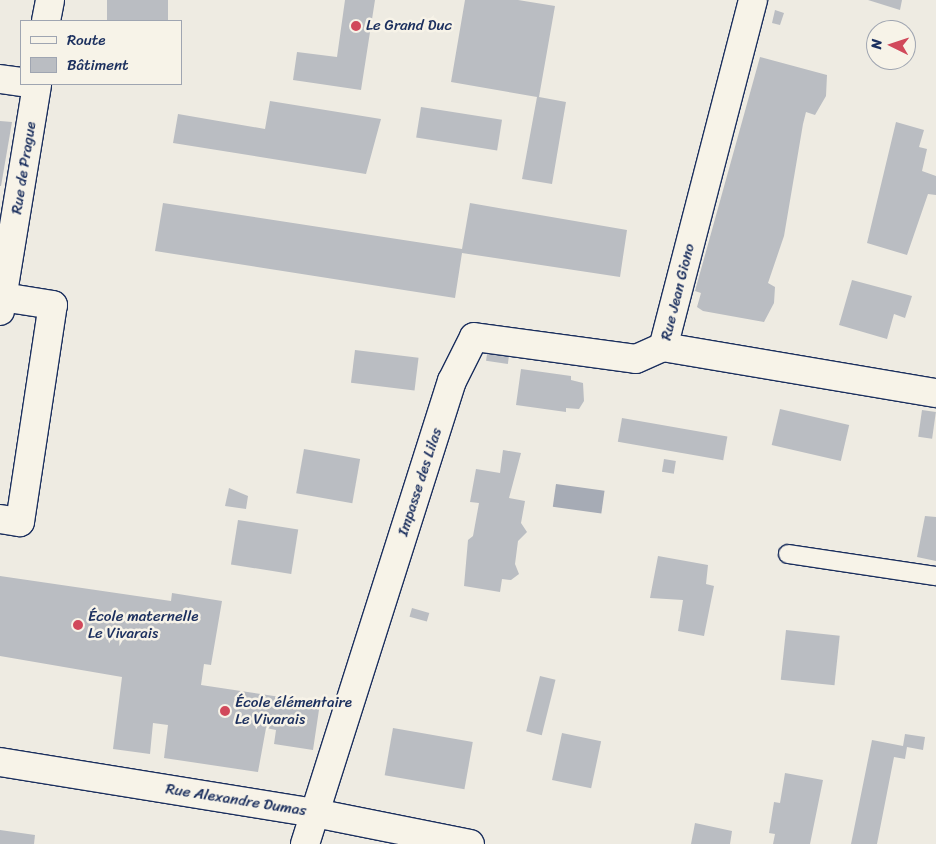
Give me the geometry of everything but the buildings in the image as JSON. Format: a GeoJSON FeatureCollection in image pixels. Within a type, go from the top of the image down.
{"type":"FeatureCollection","features":[{"type":"Feature","properties":{"kind":"street"},"geometry":{"type":"LineString","coordinates":[[46,20],[50,0]]}},
{"type":"Feature","properties":{"kind":"street","name":"Rue Jean Giono"},"geometry":{"type":"LineString","coordinates":[[753,0],[663,347],[936,393]]}},
{"type":"Feature","properties":{"kind":"street"},"geometry":{"type":"LineString","coordinates":[[0,79],[20,82]]}},
{"type":"Feature","properties":{"kind":"street","name":"Rue de Prague"},"geometry":{"type":"LineString","coordinates":[[1,304],[31,85]]}},
{"type":"Feature","properties":{"kind":"street"},"geometry":{"type":"LineString","coordinates":[[0,519],[20,522],[53,305],[1,304]]}},
{"type":"Feature","properties":{"kind":"street","name":"Impasse des Lilas"},"geometry":{"type":"LineString","coordinates":[[305,844],[452,381],[474,337],[636,359],[663,347]]}},
{"type":"Feature","properties":{"kind":"street","name":"Rue Alexandre Dumas"},"geometry":{"type":"LineString","coordinates":[[0,762],[315,813],[470,844]]}},
{"type":"Feature","properties":{"kind":"lane"},"geometry":{"type":"LineString","coordinates":[[788,554],[936,576]]}},
{"type":"Feature","properties":{"kind":"shaded area"},"geometry":{"type":"Polygon","coordinates":[[[556,484],[605,491],[601,514],[553,507],[556,484]]]}},
{"type":"Feature","properties":{"kind":"place","name":"Le Grand Duc"},"geometry":{"type":"Point","coordinates":[356,26]}},
{"type":"Feature","properties":{"kind":"place","name":"École maternelle Le Vivarais"},"geometry":{"type":"Point","coordinates":[78,625]}},
{"type":"Feature","properties":{"kind":"place","name":"École élémentaire Le Vivarais"},"geometry":{"type":"Point","coordinates":[225,711]}}]}
